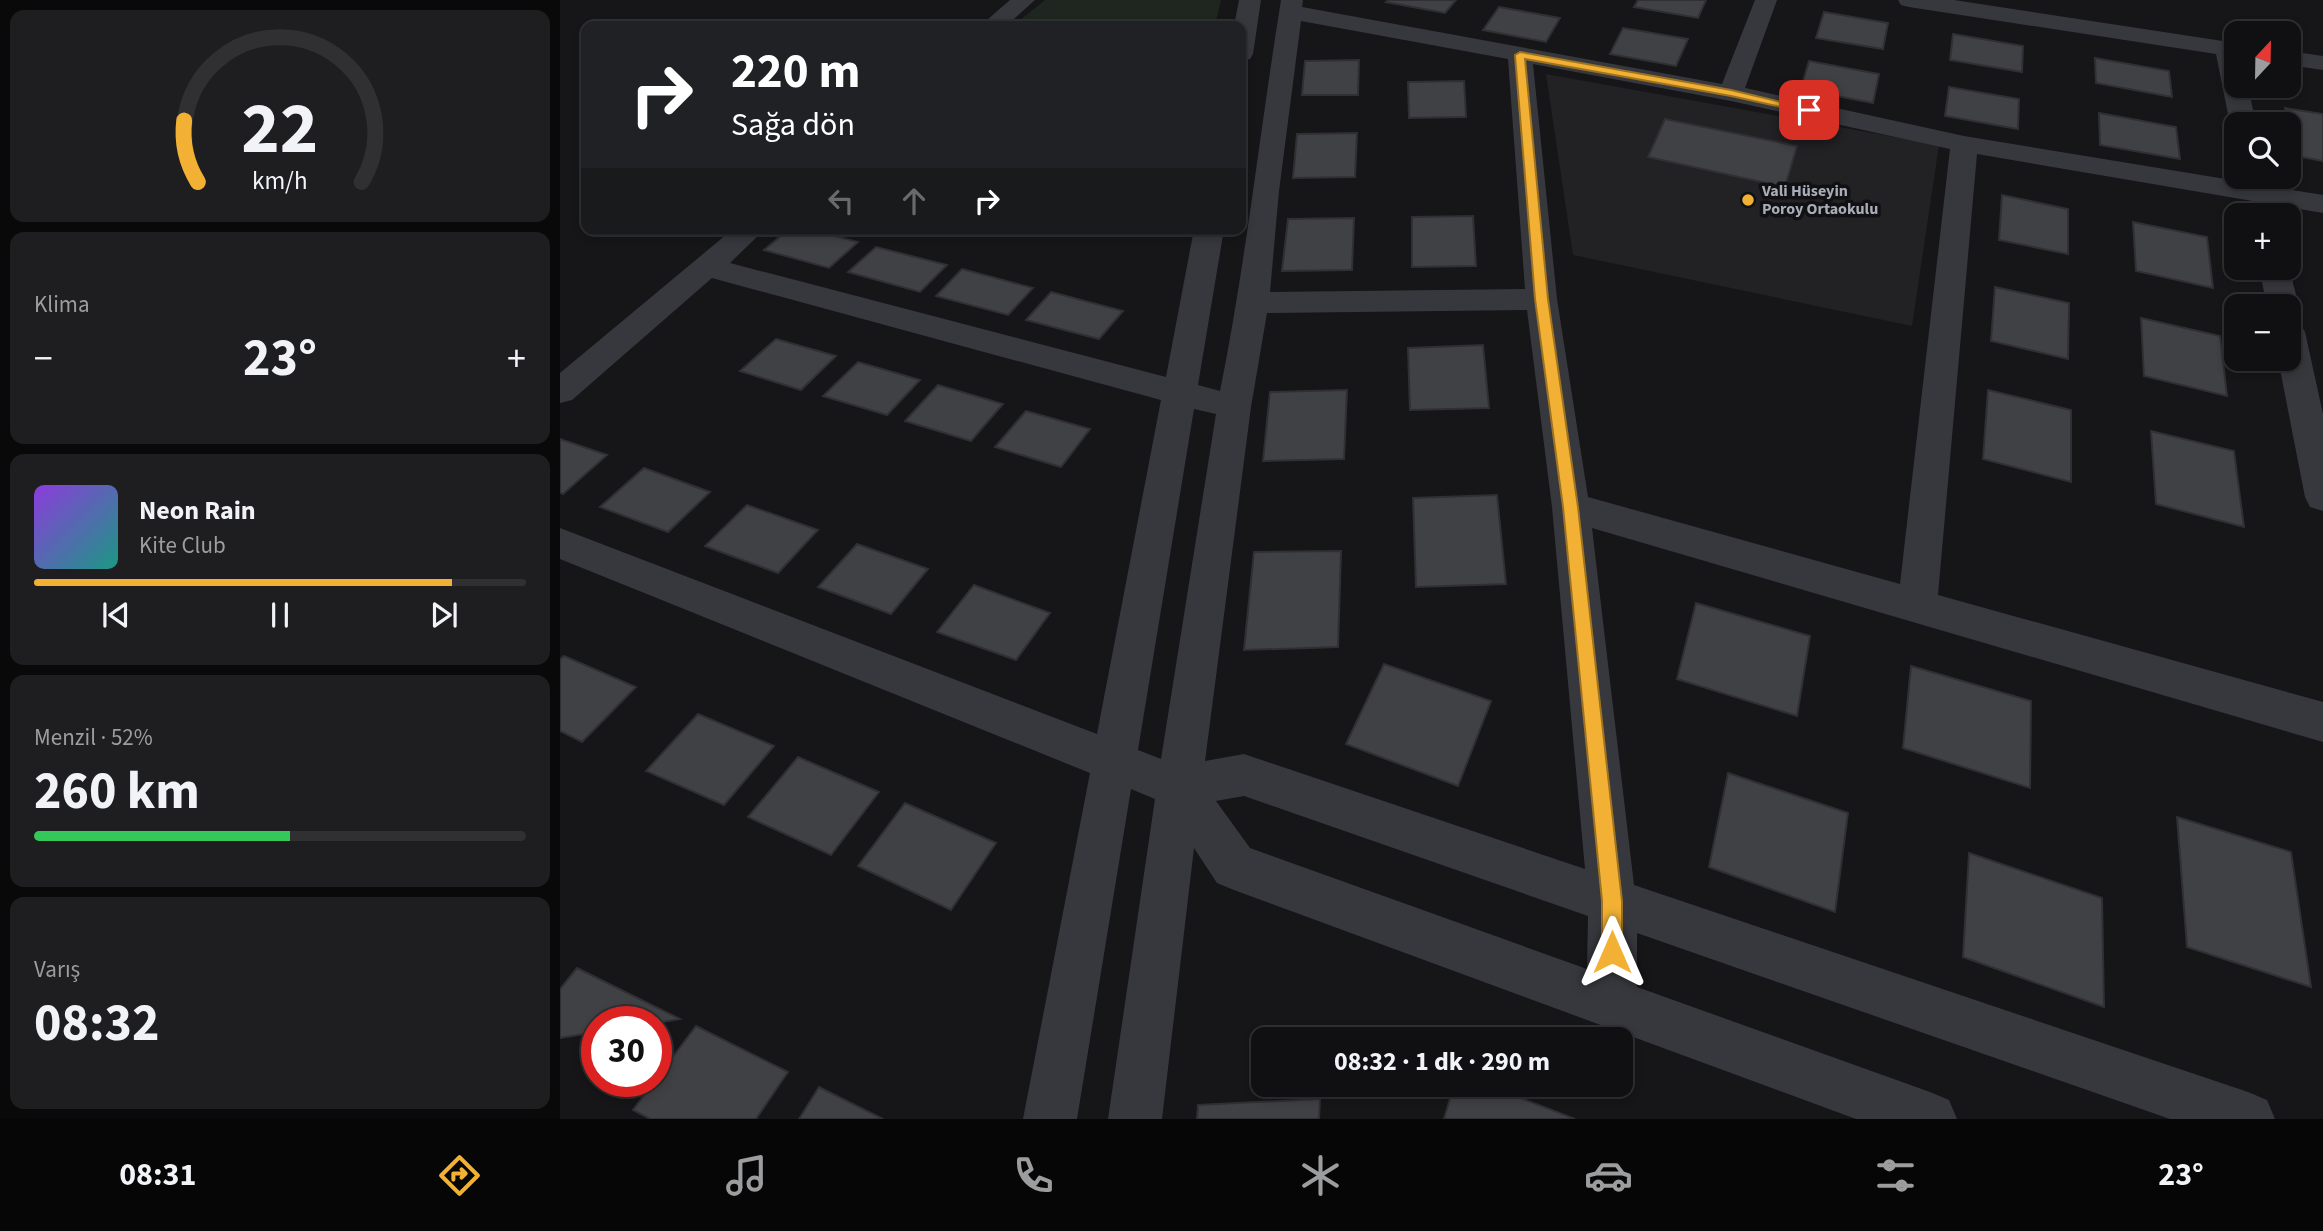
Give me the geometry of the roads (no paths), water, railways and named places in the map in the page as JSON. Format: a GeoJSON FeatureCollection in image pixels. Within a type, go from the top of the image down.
{"type":"FeatureCollection","features":[{"type":"Feature","properties":{"kind":"street"},"geometry":{"type":"LineString","coordinates":[[998,21],[1024,0]]}},
{"type":"Feature","properties":{"kind":"street"},"geometry":{"type":"LineString","coordinates":[[1246,24],[1250,0]]}},
{"type":"Feature","properties":{"kind":"street"},"geometry":{"type":"LineString","coordinates":[[1731,93],[1766,0]]}},
{"type":"Feature","properties":{"kind":"street"},"geometry":{"type":"LineString","coordinates":[[1909,0],[2224,48]]}},
{"type":"Feature","properties":{"kind":"street"},"geometry":{"type":"LineString","coordinates":[[1135,1119],[1179,787],[1234,407],[1253,303],[1253,188],[1292,6],[1520,55],[1731,93],[1964,144],[2323,204]]}},
{"type":"Feature","properties":{"kind":"street"},"geometry":{"type":"LineString","coordinates":[[1520,55],[1541,299],[1571,507],[1612,901],[1612,1002]]}},
{"type":"Feature","properties":{"kind":"street"},"geometry":{"type":"LineString","coordinates":[[2301,60],[2323,63]]}},
{"type":"Feature","properties":{"kind":"street"},"geometry":{"type":"LineString","coordinates":[[1917,605],[1964,144]]}},
{"type":"Feature","properties":{"kind":"street"},"geometry":{"type":"LineString","coordinates":[[560,391],[744,235]]}},
{"type":"Feature","properties":{"kind":"street"},"geometry":{"type":"LineString","coordinates":[[1050,1119],[1208,235]]}},
{"type":"Feature","properties":{"kind":"street"},"geometry":{"type":"LineString","coordinates":[[708,267],[1234,407]]}},
{"type":"Feature","properties":{"kind":"street"},"geometry":{"type":"LineString","coordinates":[[1253,303],[1541,299]]}},
{"type":"Feature","properties":{"kind":"street"},"geometry":{"type":"LineString","coordinates":[[2301,361],[2312,389],[2323,497]]}},
{"type":"Feature","properties":{"kind":"street"},"geometry":{"type":"LineString","coordinates":[[1571,507],[2323,722]]}},
{"type":"Feature","properties":{"kind":"street"},"geometry":{"type":"LineString","coordinates":[[560,542],[1179,787],[1244,775],[2248,1119]]}},
{"type":"Feature","properties":{"kind":"street"},"geometry":{"type":"LineString","coordinates":[[1179,787],[1234,866],[1930,1119]]}},
{"type":"Feature","properties":{"kind":"place","name":"Vali Hüseyin Poroy Ortaokulu"},"geometry":{"type":"Point","coordinates":[1748,200]}}]}
